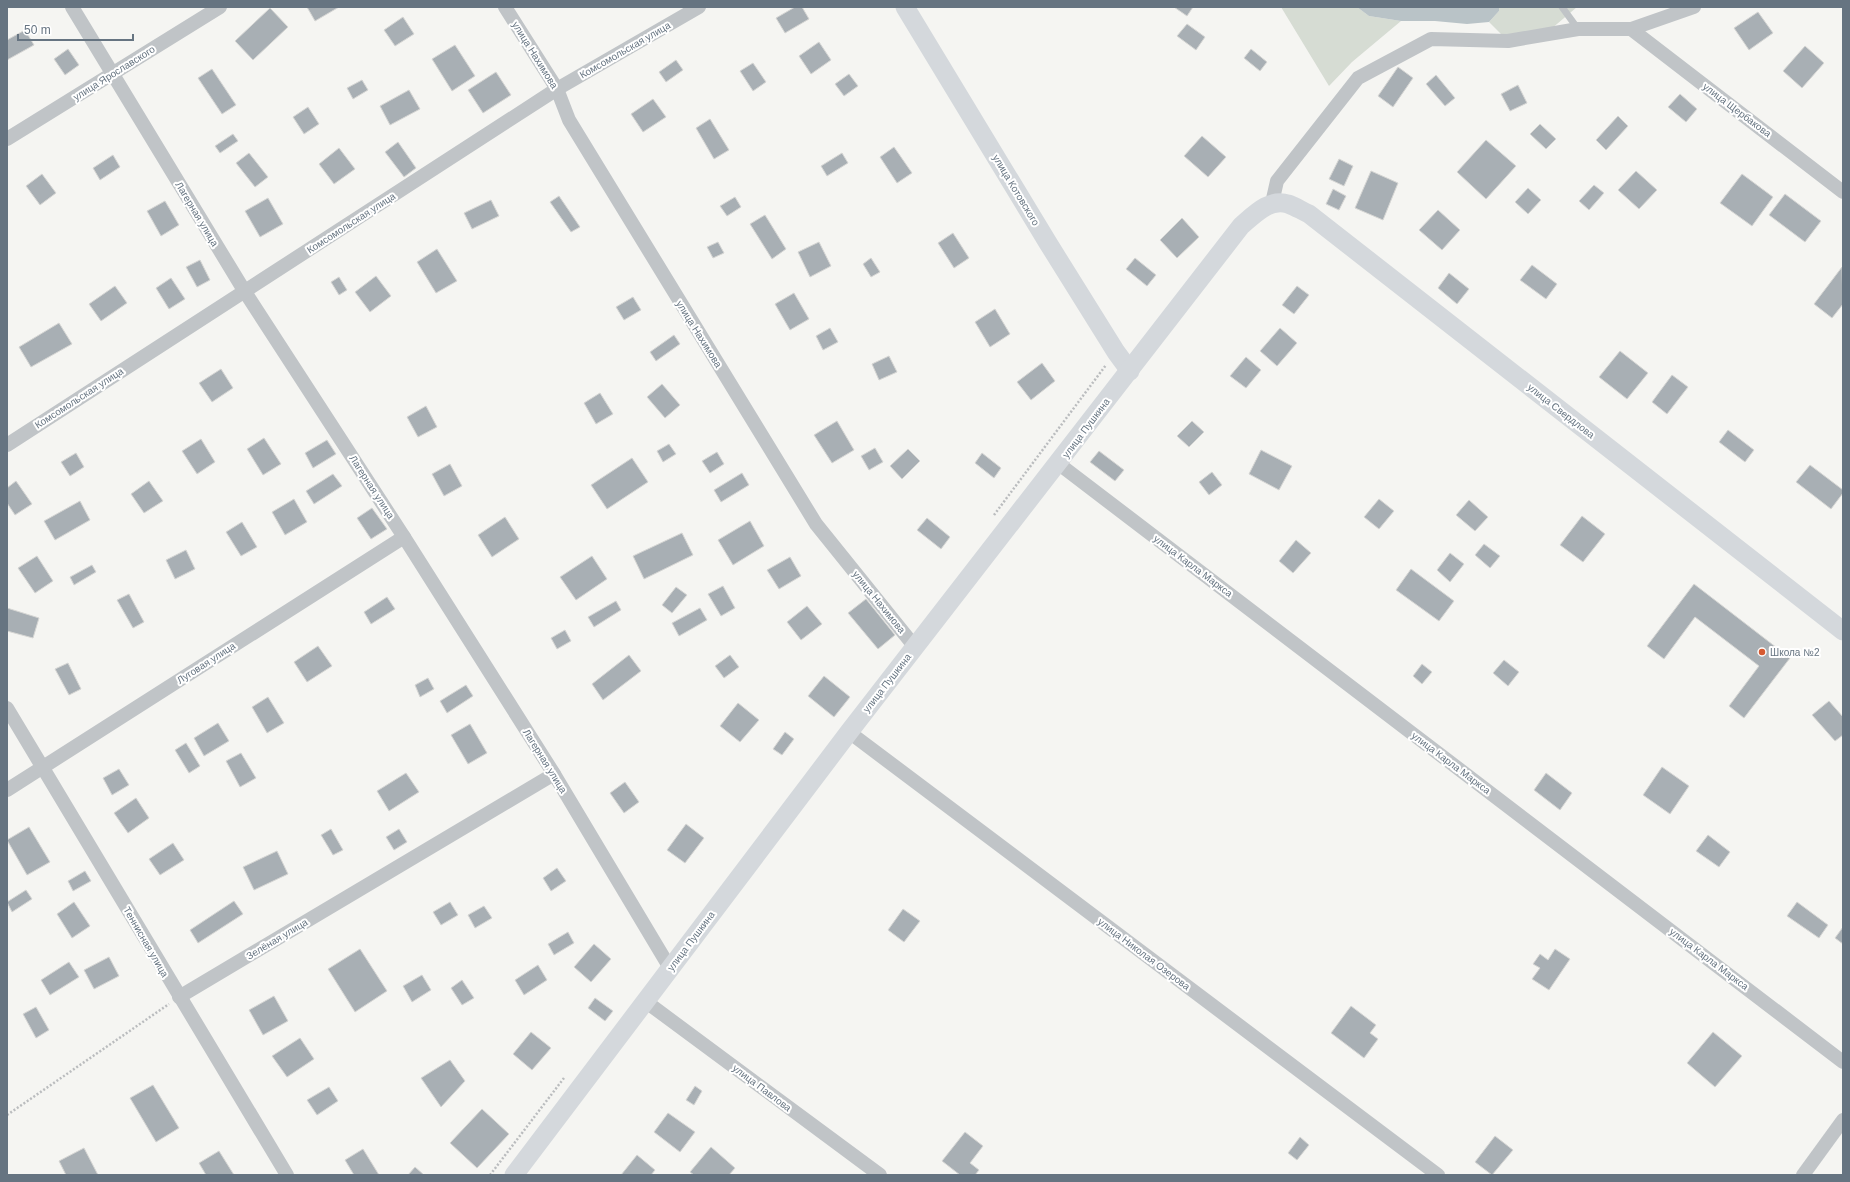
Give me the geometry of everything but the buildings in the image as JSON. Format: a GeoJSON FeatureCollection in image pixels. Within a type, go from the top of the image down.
{"type":"FeatureCollection","features":[{"type":"Feature","properties":{"kind":"main road","name":"улица Котовского"},"geometry":{"type":"LineString","coordinates":[[905,7],[1048,243],[1116,352],[1130,371]]}},
{"type":"Feature","properties":{"kind":"main road","name":"улица Пушкина"},"geometry":{"type":"LineString","coordinates":[[514,1175],[849,732],[1059,464],[1241,226],[1256,213],[1272,203]]}},
{"type":"Feature","properties":{"kind":"main road","name":"улица Свердлова"},"geometry":{"type":"LineString","coordinates":[[1272,203],[1288,203],[1309,214],[1843,631]]}},
{"type":"Feature","properties":{"kind":"street","name":"Лагерная улица"},"geometry":{"type":"LineString","coordinates":[[72,7],[245,292],[404,537],[554,774],[670,968]]}},
{"type":"Feature","properties":{"kind":"street","name":"улица Ярославского"},"geometry":{"type":"LineString","coordinates":[[7,139],[220,7]]}},
{"type":"Feature","properties":{"kind":"street","name":"улица Нахимова"},"geometry":{"type":"LineString","coordinates":[[505,7],[557,89],[568,120],[816,524],[915,646]]}},
{"type":"Feature","properties":{"kind":"street","name":"Комсомольская улица"},"geometry":{"type":"LineString","coordinates":[[7,445],[557,89],[699,7]]}},
{"type":"Feature","properties":{"kind":"street"},"geometry":{"type":"LineString","coordinates":[[1272,203],[1277,180],[1358,78],[1431,39],[1508,41],[1578,29],[1631,29],[1694,7]]}},
{"type":"Feature","properties":{"kind":"street","name":"улица Щербакова"},"geometry":{"type":"LineString","coordinates":[[1631,29],[1843,192]]}},
{"type":"Feature","properties":{"kind":"street","name":"улица Карла Маркса"},"geometry":{"type":"LineString","coordinates":[[1059,464],[1843,1062]]}},
{"type":"Feature","properties":{"kind":"street","name":"Луговая улица"},"geometry":{"type":"LineString","coordinates":[[7,790],[404,537]]}},
{"type":"Feature","properties":{"kind":"street","name":"Теннисная улица"},"geometry":{"type":"LineString","coordinates":[[7,708],[44,767],[179,997],[287,1175]]}},
{"type":"Feature","properties":{"kind":"street","name":"улица Николая Озерова"},"geometry":{"type":"LineString","coordinates":[[849,732],[1438,1175]]}},
{"type":"Feature","properties":{"kind":"street","name":"Зелёная улица"},"geometry":{"type":"LineString","coordinates":[[179,997],[554,774]]}},
{"type":"Feature","properties":{"kind":"street","name":"улица Павлова"},"geometry":{"type":"LineString","coordinates":[[645,1000],[880,1175]]}},
{"type":"Feature","properties":{"kind":"street"},"geometry":{"type":"LineString","coordinates":[[1803,1175],[1843,1120]]}},
{"type":"Feature","properties":{"kind":"lane"},"geometry":{"type":"LineString","coordinates":[[1562,7],[1578,29]]}},
{"type":"Feature","properties":{"kind":"path"},"geometry":{"type":"LineString","coordinates":[[7,1115],[179,997]]}},
{"type":"Feature","properties":{"kind":"shaded area"},"geometry":{"type":"Polygon","coordinates":[[[1281,7],[1357,7],[1369,16],[1401,21],[1352,62],[1329,86],[1281,7]]]}},
{"type":"Feature","properties":{"kind":"shaded area"},"geometry":{"type":"Polygon","coordinates":[[[1357,7],[1499,7],[1499,11],[1489,22],[1467,24],[1435,21],[1401,21],[1369,16],[1357,7]]]}},
{"type":"Feature","properties":{"kind":"shaded area"},"geometry":{"type":"Polygon","coordinates":[[[1499,7],[1577,7],[1544,35],[1508,41],[1489,22],[1499,11],[1499,7]]]}},
{"type":"Feature","properties":{"kind":"place","name":"Школа №2"},"geometry":{"type":"Point","coordinates":[1762,652]}}]}
